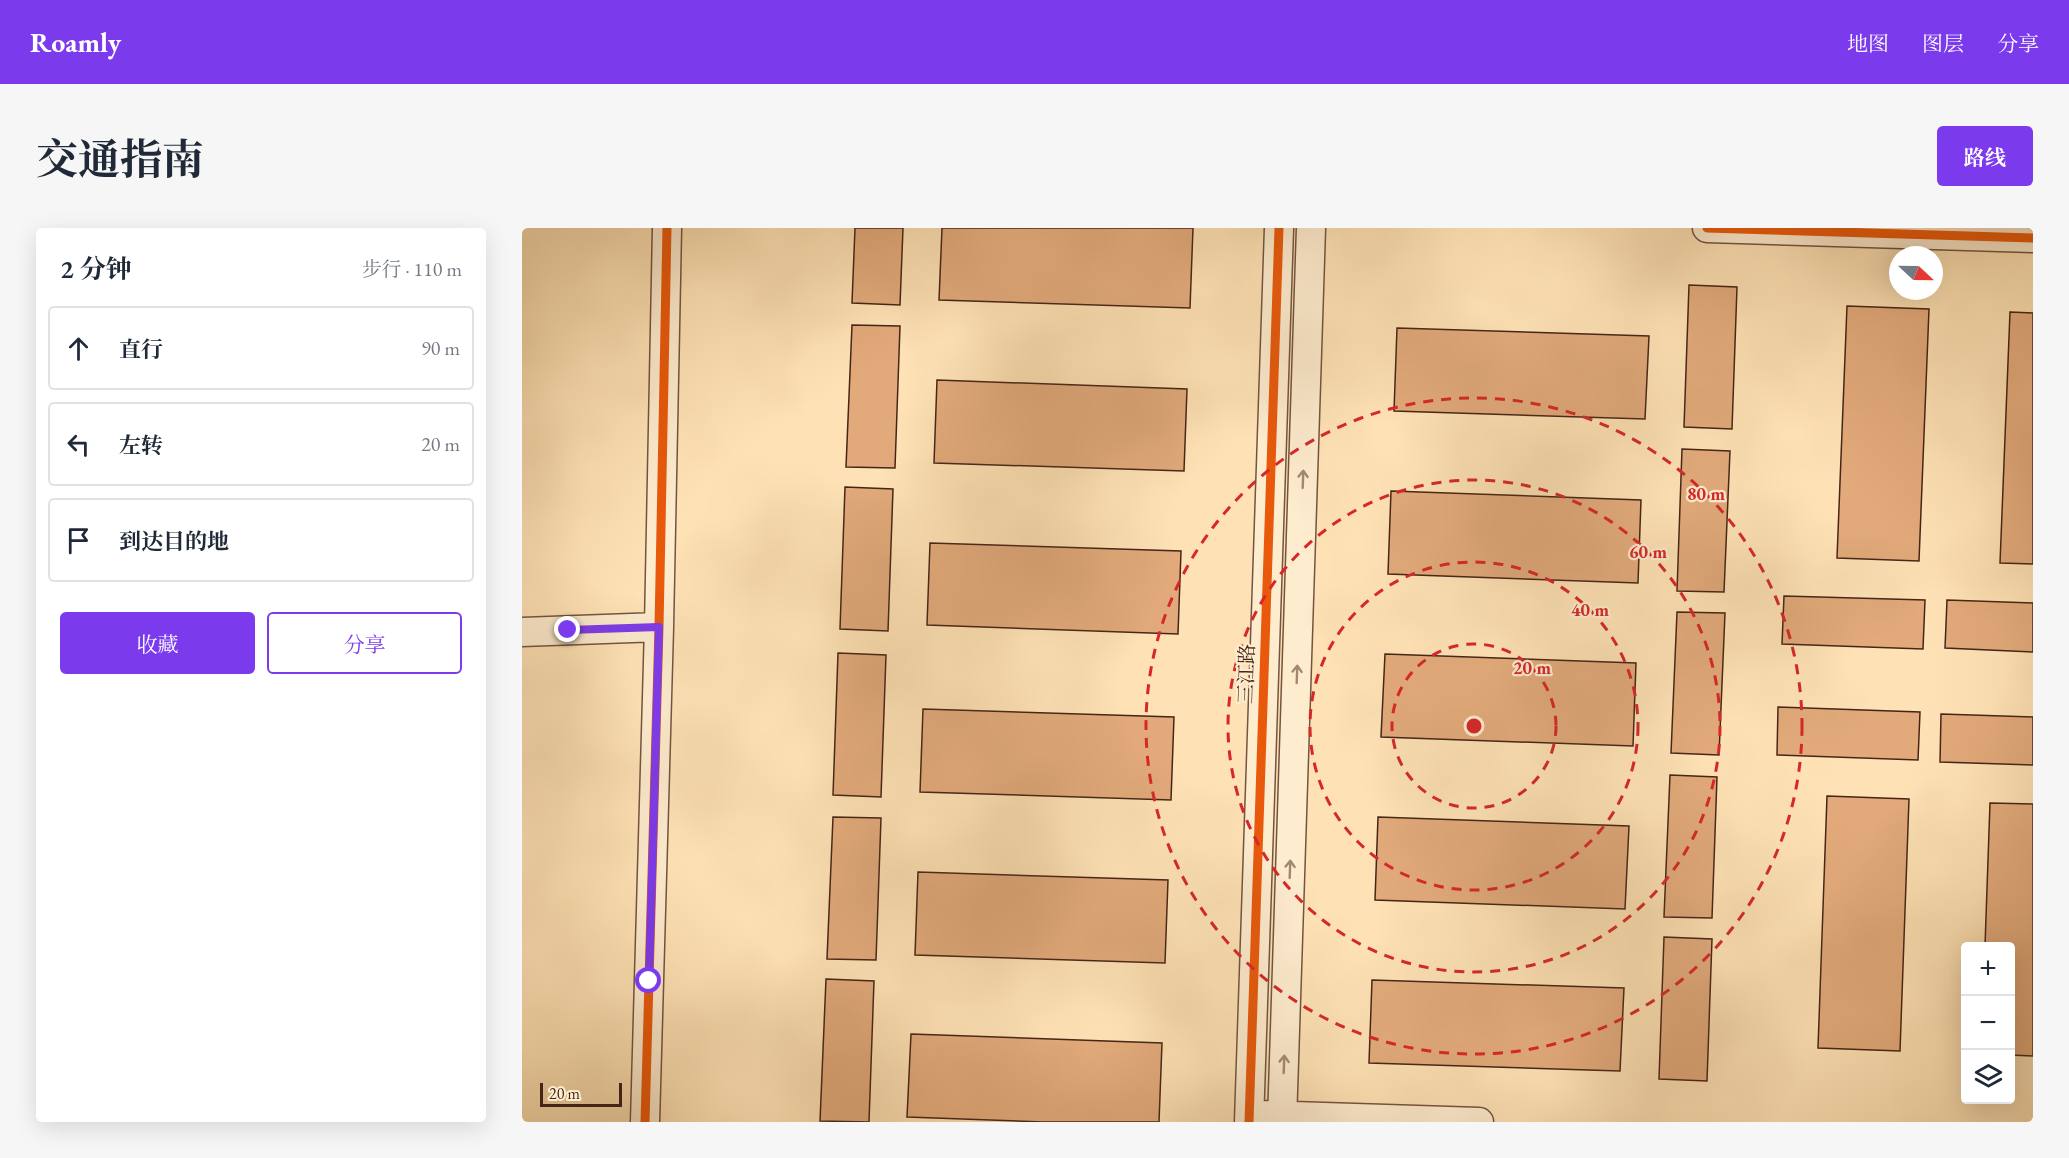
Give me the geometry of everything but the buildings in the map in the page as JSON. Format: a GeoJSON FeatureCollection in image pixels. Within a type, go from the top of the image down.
{"type":"FeatureCollection","features":[{"type":"Feature","properties":{"kind":"street"},"geometry":{"type":"LineString","coordinates":[[645,1122],[659,627],[667,228]]}},
{"type":"Feature","properties":{"kind":"street","name":"三江路"},"geometry":{"type":"LineString","coordinates":[[1249,1118],[1279,228]]}},
{"type":"Feature","properties":{"kind":"street"},"geometry":{"type":"LineString","coordinates":[[1282,1119],[1311,228]]}},
{"type":"Feature","properties":{"kind":"street"},"geometry":{"type":"LineString","coordinates":[[1707,228],[2033,238]]}},
{"type":"Feature","properties":{"kind":"street"},"geometry":{"type":"LineString","coordinates":[[522,632],[659,627]]}},
{"type":"Feature","properties":{"kind":"street"},"geometry":{"type":"LineString","coordinates":[[1249,1118],[1479,1122]]}},
{"type":"Feature","properties":{"kind":"cycle path"},"geometry":{"type":"LineString","coordinates":[[645,1122],[659,627],[667,228]]}},
{"type":"Feature","properties":{"kind":"cycle path"},"geometry":{"type":"LineString","coordinates":[[1249,1122],[1279,228]]}},
{"type":"Feature","properties":{"kind":"cycle path"},"geometry":{"type":"LineString","coordinates":[[1707,228],[2033,238]]}},
{"type":"Feature","properties":{"kind":"route"},"geometry":{"type":"LineString","coordinates":[[568,630],[659,627],[649,981]]}}]}
